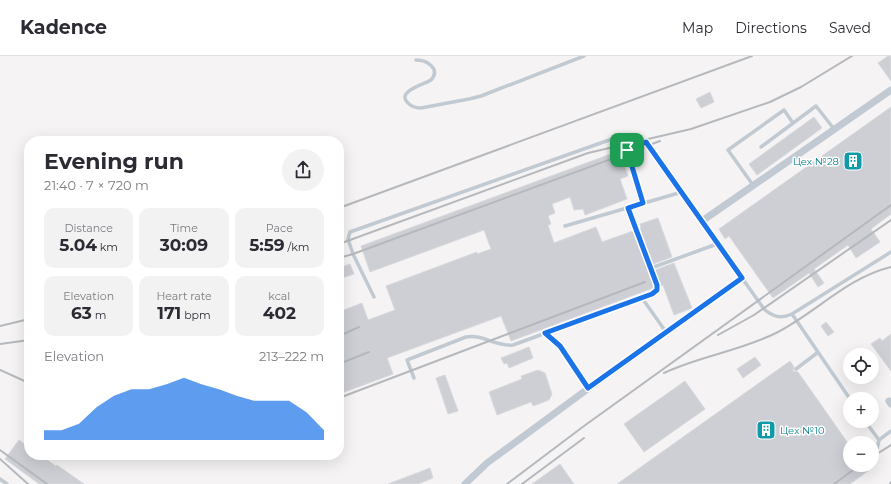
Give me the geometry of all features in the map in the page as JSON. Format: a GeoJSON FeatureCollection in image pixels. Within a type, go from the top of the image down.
{"type":"FeatureCollection","features":[{"type":"Feature","properties":{"kind":"street"},"geometry":{"type":"LineString","coordinates":[[702,221],[891,90]]}},
{"type":"Feature","properties":{"kind":"street"},"geometry":{"type":"LineString","coordinates":[[465,484],[487,463],[588,388],[742,278]]}},
{"type":"Feature","properties":{"kind":"lane"},"geometry":{"type":"LineString","coordinates":[[416,60],[422,60],[430,64],[434,73],[434,77],[431,80],[408,91],[405,95],[404,98],[406,102],[414,108],[421,108],[481,96],[584,56]]}},
{"type":"Feature","properties":{"kind":"lane"},"geometry":{"type":"LineString","coordinates":[[762,147],[816,106],[834,129]]}},
{"type":"Feature","properties":{"kind":"lane"},"geometry":{"type":"LineString","coordinates":[[753,185],[728,150],[784,110],[793,123]]}},
{"type":"Feature","properties":{"kind":"lane"},"geometry":{"type":"LineString","coordinates":[[374,297],[353,254],[348,239],[348,234],[350,232],[612,139],[618,138],[627,150],[643,203]]}},
{"type":"Feature","properties":{"kind":"lane"},"geometry":{"type":"LineString","coordinates":[[627,150],[646,142],[768,313],[779,317],[792,314],[891,252]]}},
{"type":"Feature","properties":{"kind":"lane"},"geometry":{"type":"LineString","coordinates":[[565,226],[682,192]]}},
{"type":"Feature","properties":{"kind":"lane"},"geometry":{"type":"LineString","coordinates":[[414,378],[407,360],[466,337],[475,336],[502,345],[510,346],[655,292],[657,290],[657,285],[628,208]]}},
{"type":"Feature","properties":{"kind":"lane"},"geometry":{"type":"LineString","coordinates":[[650,268],[718,244]]}},
{"type":"Feature","properties":{"kind":"lane"},"geometry":{"type":"LineString","coordinates":[[642,298],[666,332]]}},
{"type":"Feature","properties":{"kind":"lane"},"geometry":{"type":"LineString","coordinates":[[792,314],[817,353],[845,392]]}},
{"type":"Feature","properties":{"kind":"lane"},"geometry":{"type":"LineString","coordinates":[[545,333],[560,346],[588,388]]}},
{"type":"Feature","properties":{"kind":"lane"},"geometry":{"type":"LineString","coordinates":[[796,369],[817,353]]}},
{"type":"Feature","properties":{"kind":"lane"},"geometry":{"type":"LineString","coordinates":[[879,440],[891,431]]}},
{"type":"Feature","properties":{"kind":"lane"},"geometry":{"type":"LineString","coordinates":[[0,478],[7,484]]}},
{"type":"Feature","properties":{"kind":"building"},"geometry":{"type":"Polygon","coordinates":[[[888,56],[891,56],[891,81],[878,63],[888,56]]]}},
{"type":"Feature","properties":{"kind":"building"},"geometry":{"type":"Polygon","coordinates":[[[710,92],[714,102],[701,108],[696,99],[710,92]]]}},
{"type":"Feature","properties":{"kind":"building","name":"Цех №28"},"geometry":{"type":"Polygon","coordinates":[[[891,107],[891,214],[871,229],[880,242],[856,258],[848,245],[814,269],[824,283],[818,287],[809,273],[773,298],[729,236],[725,239],[719,229],[891,107]]]}},
{"type":"Feature","properties":{"kind":"building"},"geometry":{"type":"Polygon","coordinates":[[[814,117],[822,128],[757,175],[749,164],[814,117]]]}},
{"type":"Feature","properties":{"kind":"building"},"geometry":{"type":"Polygon","coordinates":[[[619,151],[628,176],[620,179],[627,199],[585,215],[583,209],[574,210],[570,197],[552,204],[555,213],[548,216],[551,224],[548,225],[554,243],[596,227],[602,242],[633,231],[654,286],[653,288],[511,341],[501,316],[387,358],[393,374],[344,392],[344,310],[362,303],[368,320],[395,310],[386,286],[477,252],[477,254],[491,249],[484,230],[370,272],[361,246],[619,151]]]}},
{"type":"Feature","properties":{"kind":"building"},"geometry":{"type":"Polygon","coordinates":[[[658,218],[672,257],[653,264],[640,229],[640,224],[658,218]]]}},
{"type":"Feature","properties":{"kind":"building"},"geometry":{"type":"Polygon","coordinates":[[[674,263],[692,308],[674,315],[663,285],[660,286],[655,270],[674,263]]]}},
{"type":"Feature","properties":{"kind":"building"},"geometry":{"type":"Polygon","coordinates":[[[350,264],[354,274],[344,277],[344,266],[350,264]]]}},
{"type":"Feature","properties":{"kind":"building"},"geometry":{"type":"Polygon","coordinates":[[[826,322],[834,332],[828,336],[821,326],[826,322]]]}},
{"type":"Feature","properties":{"kind":"building"},"geometry":{"type":"Polygon","coordinates":[[[891,334],[891,371],[879,355],[879,348],[874,348],[871,344],[880,338],[882,341],[891,334]]]}},
{"type":"Feature","properties":{"kind":"building"},"geometry":{"type":"Polygon","coordinates":[[[529,347],[533,358],[509,368],[507,363],[504,364],[501,358],[529,347]]]}},
{"type":"Feature","properties":{"kind":"building"},"geometry":{"type":"Polygon","coordinates":[[[755,357],[761,365],[743,378],[737,369],[755,357]]]}},
{"type":"Feature","properties":{"kind":"building","name":"Цех №10"},"geometry":{"type":"Polygon","coordinates":[[[790,361],[794,367],[793,371],[798,372],[843,436],[843,472],[867,472],[850,484],[617,484],[790,361]]]}},
{"type":"Feature","properties":{"kind":"building"},"geometry":{"type":"Polygon","coordinates":[[[538,370],[545,373],[552,394],[549,400],[533,406],[531,402],[497,415],[489,392],[522,379],[521,376],[538,370]]]}},
{"type":"Feature","properties":{"kind":"building"},"geometry":{"type":"Polygon","coordinates":[[[445,375],[458,411],[448,414],[436,378],[445,375]]]}},
{"type":"Feature","properties":{"kind":"building"},"geometry":{"type":"Polygon","coordinates":[[[685,381],[705,409],[644,452],[624,424],[685,381]]]}},
{"type":"Feature","properties":{"kind":"building"},"geometry":{"type":"Polygon","coordinates":[[[19,440],[24,444],[24,460],[47,460],[84,484],[39,484],[5,459],[19,440]]]}},
{"type":"Feature","properties":{"kind":"building"},"geometry":{"type":"Polygon","coordinates":[[[560,464],[574,484],[532,484],[560,464]]]}},
{"type":"Feature","properties":{"kind":"building"},"geometry":{"type":"Polygon","coordinates":[[[430,468],[433,478],[418,484],[388,484],[430,468]]]}},
{"type":"Feature","properties":{"kind":"railway"},"geometry":{"type":"LineString","coordinates":[[344,206],[752,56]]}},
{"type":"Feature","properties":{"kind":"railway"},"geometry":{"type":"LineString","coordinates":[[344,242],[588,153],[691,129],[770,102],[801,87],[852,56]]}},
{"type":"Feature","properties":{"kind":"railway"},"geometry":{"type":"LineString","coordinates":[[344,257],[660,141]]}},
{"type":"Feature","properties":{"kind":"railway"},"geometry":{"type":"LineString","coordinates":[[507,484],[584,426],[891,205]]}},
{"type":"Feature","properties":{"kind":"railway"},"geometry":{"type":"LineString","coordinates":[[718,335],[754,315],[891,220]]}},
{"type":"Feature","properties":{"kind":"railway"},"geometry":{"type":"LineString","coordinates":[[664,373],[776,333],[805,316],[845,287],[875,272],[891,267]]}},
{"type":"Feature","properties":{"kind":"railway"},"geometry":{"type":"LineString","coordinates":[[344,396],[645,282]]}},
{"type":"Feature","properties":{"kind":"railway"},"geometry":{"type":"LineString","coordinates":[[0,326],[24,320]]}},
{"type":"Feature","properties":{"kind":"railway"},"geometry":{"type":"LineString","coordinates":[[344,334],[359,327]]}},
{"type":"Feature","properties":{"kind":"railway"},"geometry":{"type":"LineString","coordinates":[[0,344],[24,341]]}},
{"type":"Feature","properties":{"kind":"railway"},"geometry":{"type":"LineString","coordinates":[[344,362],[369,352]]}},
{"type":"Feature","properties":{"kind":"railway"},"geometry":{"type":"LineString","coordinates":[[0,370],[24,381]]}},
{"type":"Feature","properties":{"kind":"railway"},"geometry":{"type":"LineString","coordinates":[[522,484],[584,438]]}},
{"type":"Feature","properties":{"kind":"railway"},"geometry":{"type":"LineString","coordinates":[[879,453],[891,445]]}},
{"type":"Feature","properties":{"kind":"railway"},"geometry":{"type":"LineString","coordinates":[[0,450],[47,484]]}},
{"type":"Feature","properties":{"kind":"railway"},"geometry":{"type":"LineString","coordinates":[[0,459],[28,484]]}},
{"type":"Feature","properties":{"kind":"railway"},"geometry":{"type":"LineString","coordinates":[[834,484],[850,472]]}},
{"type":"Feature","properties":{"kind":"place","name":"Цех №28"},"geometry":{"type":"Point","coordinates":[853,161]}},
{"type":"Feature","properties":{"kind":"place","name":"Цех №10"},"geometry":{"type":"Point","coordinates":[766,430]}},
{"type":"Feature","properties":{"kind":"route"},"geometry":{"type":"LineString","coordinates":[[646,142],[742,278],[588,388],[560,346],[545,333],[652,294],[657,290],[657,285],[628,208],[643,203],[627,150],[646,142]]}}]}
